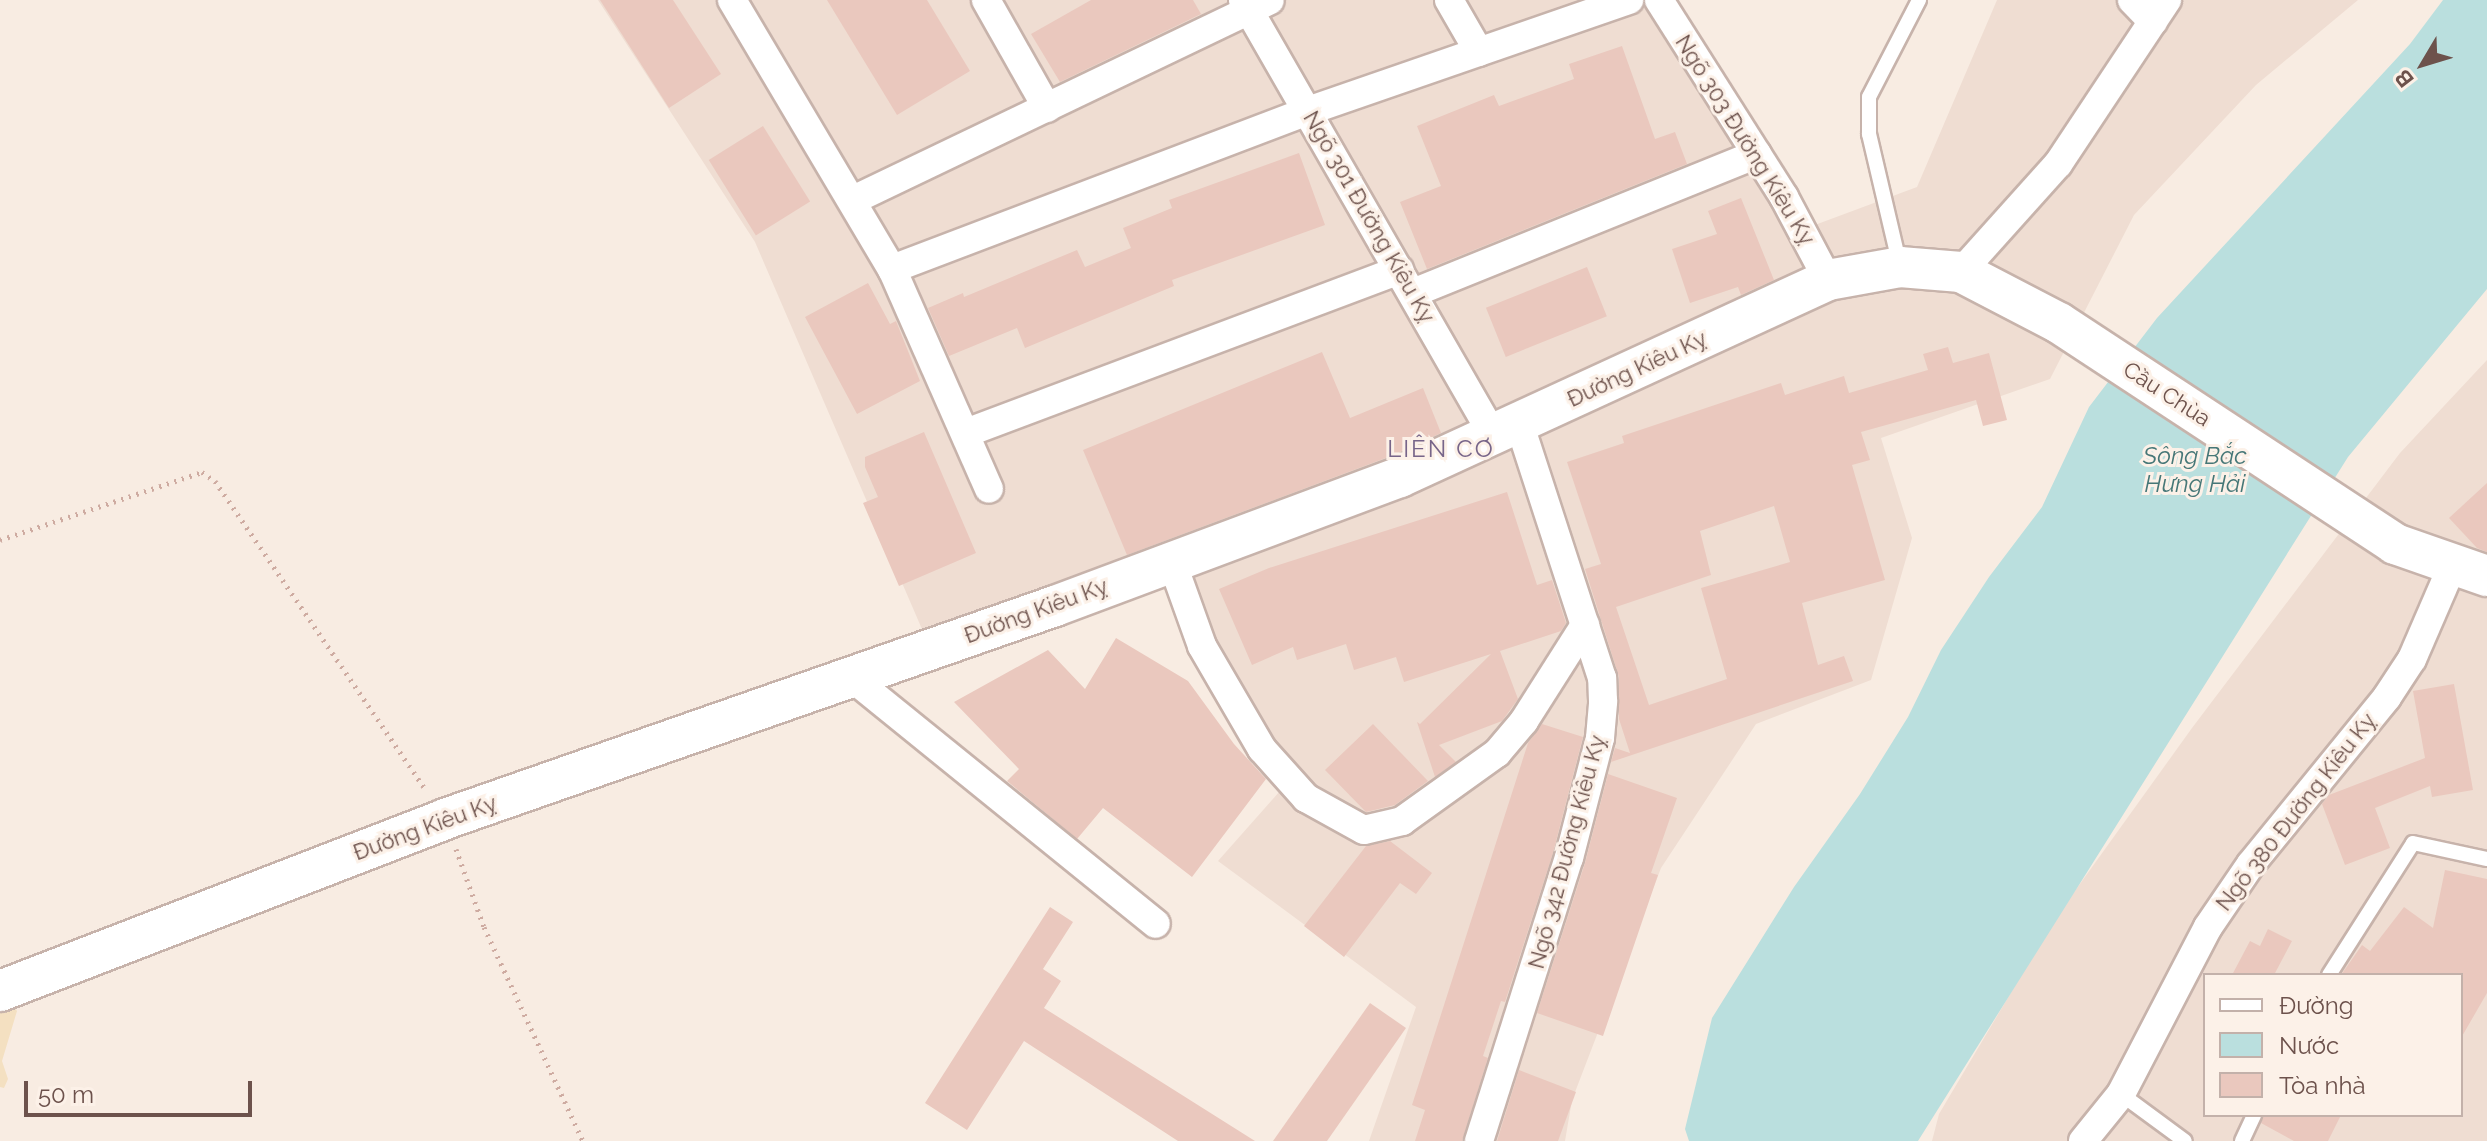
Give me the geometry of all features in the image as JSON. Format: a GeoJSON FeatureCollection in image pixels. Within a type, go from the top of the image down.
{"type":"FeatureCollection","features":[{"type":"Feature","properties":{"kind":"main road","name":"Đường Kiêu Kỵ"},"geometry":{"type":"LineString","coordinates":[[0,991],[445,819],[851,677],[1400,477],[1828,280],[1900,267],[1961,272],[2059,323]]}},
{"type":"Feature","properties":{"kind":"main road","name":"Cầu Chùa"},"geometry":{"type":"LineString","coordinates":[[2059,323],[2395,544],[2471,569]]}},
{"type":"Feature","properties":{"kind":"street"},"geometry":{"type":"LineString","coordinates":[[732,0],[892,269],[989,489]]}},
{"type":"Feature","properties":{"kind":"street"},"geometry":{"type":"LineString","coordinates":[[986,0],[1047,108]]}},
{"type":"Feature","properties":{"kind":"street"},"geometry":{"type":"LineString","coordinates":[[1449,0],[1479,52]]}},
{"type":"Feature","properties":{"kind":"street"},"geometry":{"type":"LineString","coordinates":[[892,269],[1308,111],[1629,0]]}},
{"type":"Feature","properties":{"kind":"street","name":"Ngõ 303 Đường Kiêu Kỵ"},"geometry":{"type":"LineString","coordinates":[[1659,0],[1757,154],[1828,280]]}},
{"type":"Feature","properties":{"kind":"street"},"geometry":{"type":"LineString","coordinates":[[1961,272],[2058,164],[2160,11],[2132,0]]}},
{"type":"Feature","properties":{"kind":"street"},"geometry":{"type":"LineString","coordinates":[[853,200],[1255,4]]}},
{"type":"Feature","properties":{"kind":"street","name":"Ngõ 301 Đường Kiêu Kỵ"},"geometry":{"type":"LineString","coordinates":[[1255,4],[1308,111],[1406,282],[1506,429]]}},
{"type":"Feature","properties":{"kind":"street"},"geometry":{"type":"LineString","coordinates":[[966,433],[1406,282],[1757,154]]}},
{"type":"Feature","properties":{"kind":"street","name":"Ngõ 342 Đường Kiêu Kỵ"},"geometry":{"type":"LineString","coordinates":[[1479,1141],[1547,931],[1600,738],[1602,678],[1585,625],[1506,429]]}},
{"type":"Feature","properties":{"kind":"street"},"geometry":{"type":"LineString","coordinates":[[1172,562],[1202,646],[1262,749],[1306,798],[1364,830],[1402,821],[1497,753],[1524,721],[1585,625]]}},
{"type":"Feature","properties":{"kind":"street","name":"Ngõ 380 Đường Kiêu Kỵ"},"geometry":{"type":"LineString","coordinates":[[2083,1141],[2121,1094],[2208,927],[2251,864],[2387,697],[2471,569]]}},
{"type":"Feature","properties":{"kind":"street"},"geometry":{"type":"LineString","coordinates":[[851,677],[1156,924]]}},
{"type":"Feature","properties":{"kind":"lane"},"geometry":{"type":"LineString","coordinates":[[1900,267],[1871,149],[1869,97],[1919,0]]}},
{"type":"Feature","properties":{"kind":"lane"},"geometry":{"type":"LineString","coordinates":[[2330,973],[2413,843],[2487,859]]}},
{"type":"Feature","properties":{"kind":"lane"},"geometry":{"type":"LineString","coordinates":[[2121,1094],[2185,1141]]}},
{"type":"Feature","properties":{"kind":"lane"},"geometry":{"type":"LineString","coordinates":[[2242,1141],[2253,1117]]}},
{"type":"Feature","properties":{"kind":"path"},"geometry":{"type":"LineString","coordinates":[[0,540],[202,472],[215,481],[445,819],[484,927],[583,1141]]}},
{"type":"Feature","properties":{"kind":"shaded area"},"geometry":{"type":"Polygon","coordinates":[[[598,0],[1668,0],[1804,229],[1917,187],[1997,0],[2358,0],[2256,85],[2134,215],[2050,379],[1881,438],[1912,538],[1871,680],[1756,724],[1661,868],[1572,1100],[1565,1141],[1369,1141],[1416,1007],[1218,861],[1288,782],[1171,565],[931,650],[755,242],[598,0]]]}},
{"type":"Feature","properties":{"kind":"shaded area"},"geometry":{"type":"Polygon","coordinates":[[[2487,360],[2487,1141],[1932,1141],[1939,1114],[2054,920],[2192,728],[2400,453],[2487,360]]]}},
{"type":"Feature","properties":{"kind":"sand"},"geometry":{"type":"Polygon","coordinates":[[[21,1001],[14,1007],[17,1011],[2,1061],[8,1079],[4,1088],[0,1087],[0,1008],[21,1001]]]}},
{"type":"Feature","properties":{"kind":"water","name":"Sông Bắc Hưng Hải"},"geometry":{"type":"Polygon","coordinates":[[[2443,0],[2487,0],[2487,289],[2348,457],[1918,1141],[1689,1141],[1685,1129],[1712,1018],[1794,887],[1860,794],[1908,717],[1941,650],[1989,577],[2042,507],[2089,407],[2157,318],[2410,44],[2443,0]]]}},
{"type":"Feature","properties":{"kind":"building"},"geometry":{"type":"Polygon","coordinates":[[[600,0],[673,0],[721,74],[669,108],[600,0]]]}},
{"type":"Feature","properties":{"kind":"building"},"geometry":{"type":"Polygon","coordinates":[[[827,0],[927,0],[970,71],[897,115],[827,0]]]}},
{"type":"Feature","properties":{"kind":"building"},"geometry":{"type":"Polygon","coordinates":[[[1091,0],[1193,0],[1201,14],[1060,82],[1031,34],[1091,0]]]}},
{"type":"Feature","properties":{"kind":"building"},"geometry":{"type":"Polygon","coordinates":[[[1622,46],[1655,139],[1675,132],[1687,164],[1427,269],[1400,202],[1441,186],[1417,126],[1494,95],[1499,106],[1574,79],[1569,64],[1622,46]]]}},
{"type":"Feature","properties":{"kind":"building"},"geometry":{"type":"Polygon","coordinates":[[[763,126],[810,201],[756,235],[709,160],[763,126]]]}},
{"type":"Feature","properties":{"kind":"building"},"geometry":{"type":"Polygon","coordinates":[[[1299,153],[1325,225],[1172,280],[1174,286],[1025,348],[1017,328],[949,356],[928,308],[963,293],[964,297],[1077,250],[1085,267],[1131,248],[1123,228],[1172,208],[1169,200],[1299,153]]]}},
{"type":"Feature","properties":{"kind":"building"},"geometry":{"type":"Polygon","coordinates":[[[1741,198],[1774,280],[1741,295],[1738,287],[1690,303],[1672,249],[1717,234],[1708,211],[1741,198]]]}},
{"type":"Feature","properties":{"kind":"building"},"geometry":{"type":"Polygon","coordinates":[[[1587,267],[1607,316],[1506,357],[1486,308],[1587,267]]]}},
{"type":"Feature","properties":{"kind":"building"},"geometry":{"type":"Polygon","coordinates":[[[868,283],[890,324],[896,321],[920,381],[857,414],[805,317],[868,283]]]}},
{"type":"Feature","properties":{"kind":"building"},"geometry":{"type":"Polygon","coordinates":[[[1948,347],[1953,363],[1989,353],[2007,420],[1983,426],[1976,400],[1861,432],[1870,460],[1852,465],[1885,580],[1802,603],[1818,665],[1844,656],[1853,681],[1611,762],[1615,748],[1630,753],[1619,719],[1619,677],[1585,569],[1601,564],[1567,462],[1624,443],[1622,436],[1781,383],[1785,395],[1844,376],[1849,393],[1928,370],[1923,354],[1948,347]],[[1774,506],[1700,531],[1711,575],[1616,607],[1649,705],[1727,679],[1701,588],[1790,562],[1774,506]]]}},
{"type":"Feature","properties":{"kind":"building"},"geometry":{"type":"Polygon","coordinates":[[[1322,352],[1350,418],[1423,388],[1441,433],[1391,456],[1127,555],[1083,450],[1322,352]]]}},
{"type":"Feature","properties":{"kind":"building"},"geometry":{"type":"Polygon","coordinates":[[[924,432],[976,553],[899,586],[863,503],[878,497],[865,467],[865,457],[924,432]]]}},
{"type":"Feature","properties":{"kind":"building"},"geometry":{"type":"Polygon","coordinates":[[[2487,483],[2487,552],[2477,548],[2449,518],[2487,483]]]}},
{"type":"Feature","properties":{"kind":"building"},"geometry":{"type":"Polygon","coordinates":[[[1507,492],[1537,585],[1552,580],[1566,623],[1561,631],[1500,651],[1518,699],[1502,721],[1439,745],[1456,762],[1435,777],[1417,722],[1420,724],[1491,654],[1404,682],[1396,657],[1354,670],[1346,644],[1297,660],[1293,647],[1252,665],[1219,589],[1269,568],[1507,492]]]}},
{"type":"Feature","properties":{"kind":"building"},"geometry":{"type":"Polygon","coordinates":[[[1116,638],[1188,681],[1234,744],[1266,779],[1192,877],[1103,808],[1077,839],[1007,781],[1019,769],[954,702],[1048,650],[1085,689],[1116,638]]]}},
{"type":"Feature","properties":{"kind":"building"},"geometry":{"type":"Polygon","coordinates":[[[2454,684],[2473,790],[2432,797],[2430,786],[2375,808],[2390,848],[2345,865],[2322,804],[2329,795],[2425,758],[2413,691],[2454,684]]]}},
{"type":"Feature","properties":{"kind":"building"},"geometry":{"type":"Polygon","coordinates":[[[1373,724],[1428,781],[1395,805],[1366,812],[1325,770],[1373,724]]]}},
{"type":"Feature","properties":{"kind":"building"},"geometry":{"type":"Polygon","coordinates":[[[1542,724],[1583,737],[1553,853],[1505,1002],[1501,1001],[1483,1056],[1488,1058],[1462,1141],[1415,1141],[1425,1110],[1412,1105],[1528,743],[1542,724]]]}},
{"type":"Feature","properties":{"kind":"building"},"geometry":{"type":"Polygon","coordinates":[[[1608,774],[1677,798],[1651,873],[1658,875],[1603,1036],[1537,1013],[1585,863],[1608,774]]]}},
{"type":"Feature","properties":{"kind":"building"},"geometry":{"type":"Polygon","coordinates":[[[1390,841],[1432,873],[1416,894],[1400,883],[1344,957],[1304,926],[1366,846],[1390,841]]]}},
{"type":"Feature","properties":{"kind":"building"},"geometry":{"type":"Polygon","coordinates":[[[2445,870],[2487,879],[2487,993],[2463,1035],[2463,973],[2342,973],[2362,945],[2370,951],[2404,907],[2433,928],[2445,870]]]}},
{"type":"Feature","properties":{"kind":"building"},"geometry":{"type":"Polygon","coordinates":[[[1050,907],[1073,922],[1043,969],[1061,981],[1044,1008],[1255,1141],[1178,1141],[1024,1041],[967,1130],[925,1103],[1050,907]]]}},
{"type":"Feature","properties":{"kind":"building"},"geometry":{"type":"Polygon","coordinates":[[[2268,929],[2292,941],[2275,973],[2233,973],[2250,941],[2260,946],[2268,929]]]}},
{"type":"Feature","properties":{"kind":"building"},"geometry":{"type":"Polygon","coordinates":[[[1370,1003],[1406,1028],[1327,1141],[1273,1141],[1370,1003]]]}},
{"type":"Feature","properties":{"kind":"building"},"geometry":{"type":"Polygon","coordinates":[[[1519,1070],[1576,1092],[1558,1141],[1497,1141],[1519,1070]]]}},
{"type":"Feature","properties":{"kind":"building"},"geometry":{"type":"Polygon","coordinates":[[[2263,1117],[2340,1117],[2328,1141],[2294,1141],[2261,1123],[2263,1117]]]}},
{"type":"Feature","properties":{"kind":"district","name":"LIÊN CƠ"},"geometry":{"type":"Point","coordinates":[1441,449]}}]}
